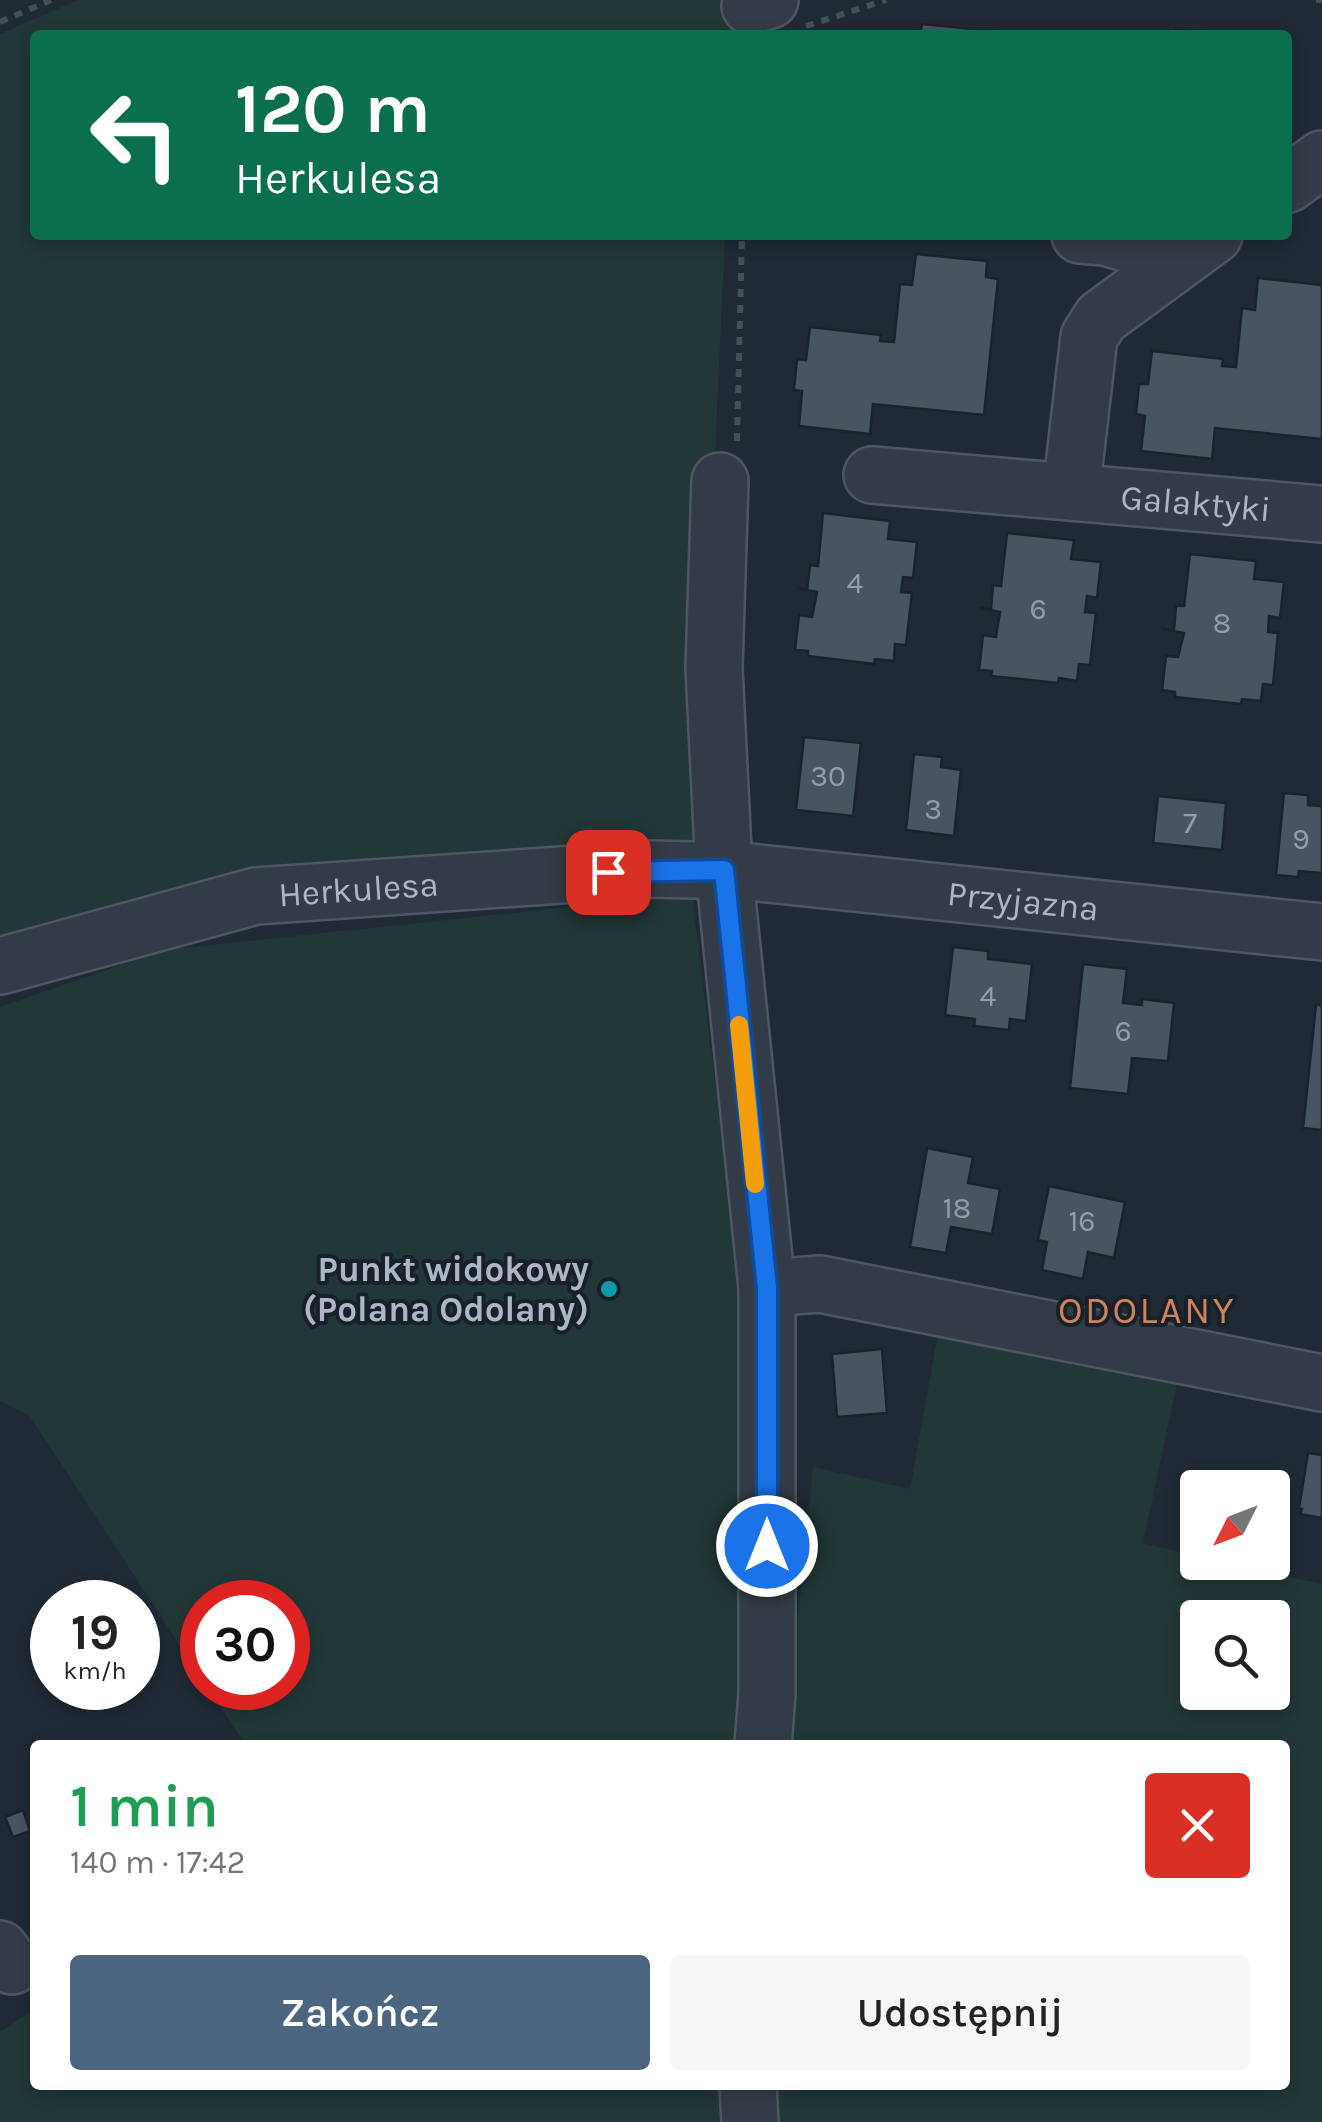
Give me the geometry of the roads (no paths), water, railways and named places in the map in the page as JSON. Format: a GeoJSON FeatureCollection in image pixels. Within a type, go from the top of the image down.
{"type":"FeatureCollection","features":[{"type":"Feature","properties":{"kind":"street"},"geometry":{"type":"LineString","coordinates":[[1292,181],[1322,159]]}},
{"type":"Feature","properties":{"kind":"street","name":"Galaktyki"},"geometry":{"type":"LineString","coordinates":[[1125,240],[1197,247]]}},
{"type":"Feature","properties":{"kind":"street","name":"Galaktyki"},"geometry":{"type":"LineString","coordinates":[[1071,492],[1089,337],[1101,318],[1197,247]]}},
{"type":"Feature","properties":{"kind":"street","name":"Galaktyki"},"geometry":{"type":"LineString","coordinates":[[872,475],[1322,514]]}},
{"type":"Feature","properties":{"kind":"street"},"geometry":{"type":"LineString","coordinates":[[720,481],[714,668],[724,870],[767,1288],[767,1694],[763,1740]]}},
{"type":"Feature","properties":{"kind":"street","name":"Herkulesa"},"geometry":{"type":"LineString","coordinates":[[0,966],[256,896],[648,869],[724,870]]}},
{"type":"Feature","properties":{"kind":"street","name":"Przyjazna"},"geometry":{"type":"LineString","coordinates":[[724,870],[1322,932]]}},
{"type":"Feature","properties":{"kind":"street"},"geometry":{"type":"LineString","coordinates":[[767,1288],[820,1284],[1322,1383]]}},
{"type":"Feature","properties":{"kind":"street"},"geometry":{"type":"LineString","coordinates":[[748,2090],[750,2122]]}},
{"type":"Feature","properties":{"kind":"place","name":"Punkt widokowy (Polana Odolany)"},"geometry":{"type":"Point","coordinates":[609,1289]}},
{"type":"Feature","properties":{"kind":"district","name":"ODOLANY"},"geometry":{"type":"Point","coordinates":[1147,1310]}}]}
